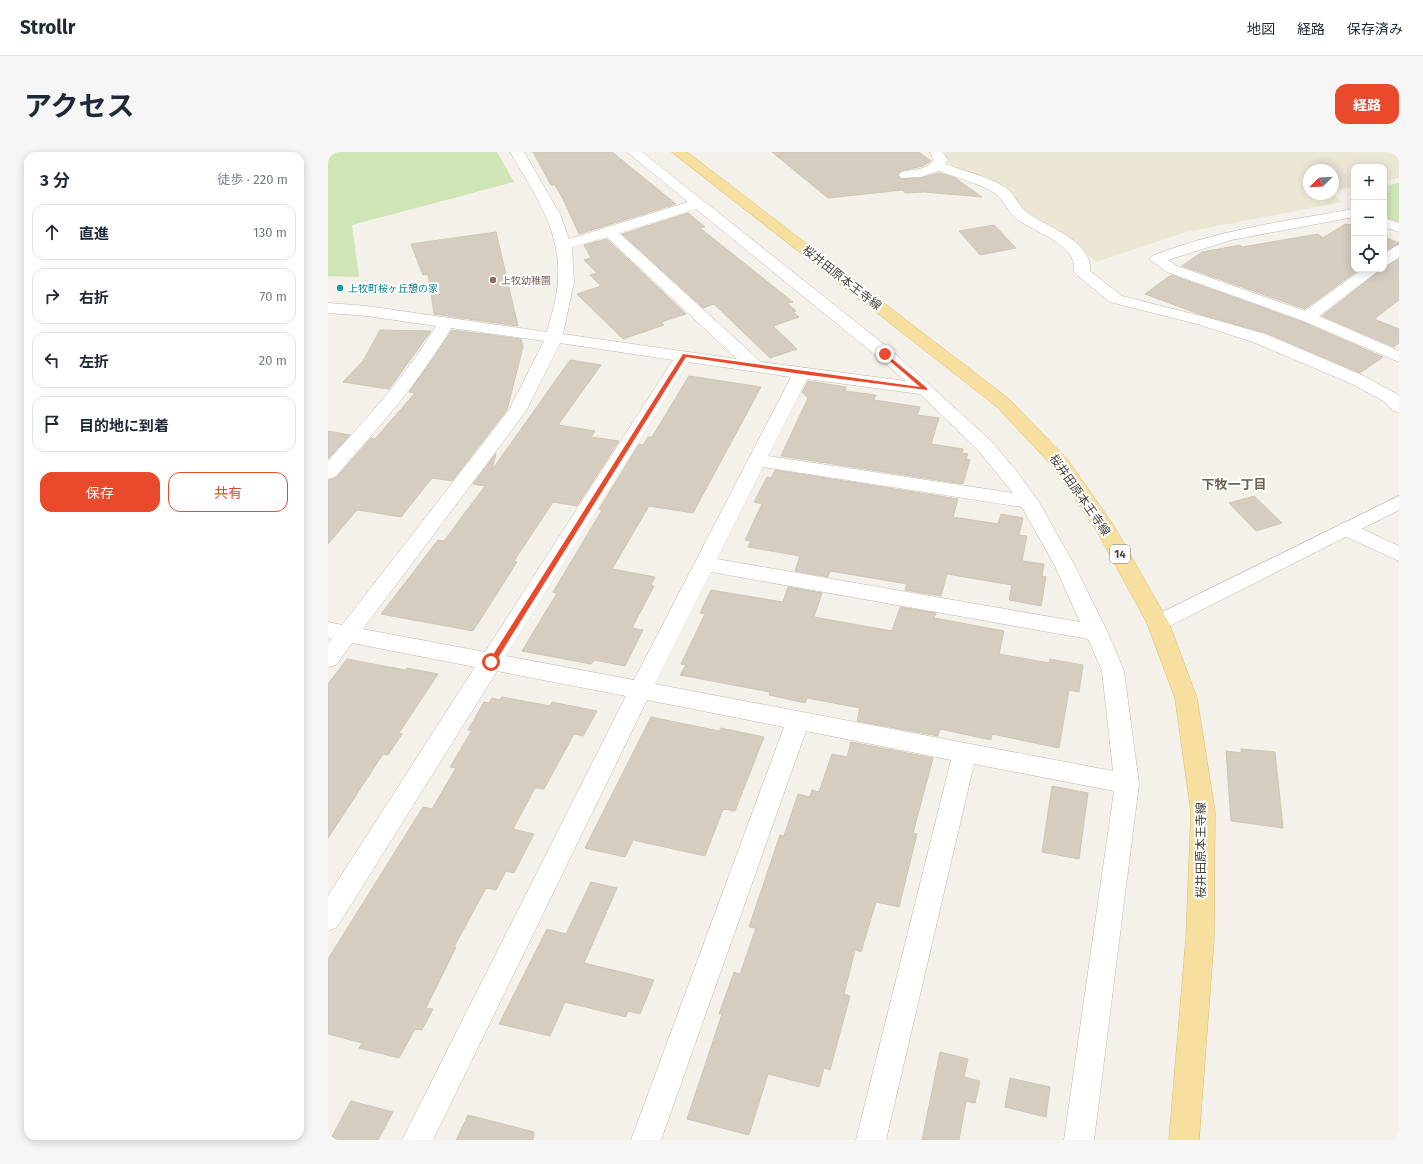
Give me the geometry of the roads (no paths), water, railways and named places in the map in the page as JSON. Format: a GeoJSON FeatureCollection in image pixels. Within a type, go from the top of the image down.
{"type":"FeatureCollection","features":[{"type":"Feature","properties":{"kind":"main road","name":"桜井田原本王寺線"},"geometry":{"type":"LineString","coordinates":[[679,152],[1003,403],[1065,470],[1104,526],[1158,623],[1186,698],[1203,812],[1200,938],[1184,1140]]}},
{"type":"Feature","properties":{"kind":"street"},"geometry":{"type":"LineString","coordinates":[[328,659],[337,632],[517,410],[554,338],[566,282],[564,245],[553,214],[517,152]]}},
{"type":"Feature","properties":{"kind":"street"},"geometry":{"type":"LineString","coordinates":[[634,152],[926,389],[984,446],[1011,477],[1029,502],[1065,566],[1097,633],[1113,671],[1127,784],[1079,1140]]}},
{"type":"Feature","properties":{"kind":"street"},"geometry":{"type":"LineString","coordinates":[[906,175],[924,173],[937,159],[999,189],[1022,216],[1057,235],[1079,256],[1083,264],[1082,272],[1116,299],[1203,320],[1258,338],[1358,380],[1391,398],[1399,407]]}},
{"type":"Feature","properties":{"kind":"street"},"geometry":{"type":"LineString","coordinates":[[564,245],[698,204]]}},
{"type":"Feature","properties":{"kind":"street"},"geometry":{"type":"LineString","coordinates":[[1351,214],[1216,239],[1182,248],[1157,259],[1172,269],[1307,317],[1399,357]]}},
{"type":"Feature","properties":{"kind":"street"},"geometry":{"type":"LineString","coordinates":[[1387,223],[1399,228]]}},
{"type":"Feature","properties":{"kind":"street"},"geometry":{"type":"LineString","coordinates":[[610,232],[754,365]]}},
{"type":"Feature","properties":{"kind":"street"},"geometry":{"type":"LineString","coordinates":[[1387,259],[1399,250]]}},
{"type":"Feature","properties":{"kind":"street"},"geometry":{"type":"LineString","coordinates":[[1307,317],[1369,272]]}},
{"type":"Feature","properties":{"kind":"street"},"geometry":{"type":"LineString","coordinates":[[328,308],[368,311],[754,365],[801,373],[926,389]]}},
{"type":"Feature","properties":{"kind":"street"},"geometry":{"type":"LineString","coordinates":[[328,473],[399,393],[428,353],[446,322]]}},
{"type":"Feature","properties":{"kind":"street"},"geometry":{"type":"LineString","coordinates":[[328,919],[684,355]]}},
{"type":"Feature","properties":{"kind":"street"},"geometry":{"type":"LineString","coordinates":[[417,1140],[640,691],[706,564],[801,373]]}},
{"type":"Feature","properties":{"kind":"street"},"geometry":{"type":"LineString","coordinates":[[757,460],[1029,502]]}},
{"type":"Feature","properties":{"kind":"street"},"geometry":{"type":"LineString","coordinates":[[1158,623],[1399,502]]}},
{"type":"Feature","properties":{"kind":"street"},"geometry":{"type":"LineString","coordinates":[[1347,528],[1399,554]]}},
{"type":"Feature","properties":{"kind":"street"},"geometry":{"type":"LineString","coordinates":[[706,564],[1097,633]]}},
{"type":"Feature","properties":{"kind":"street"},"geometry":{"type":"LineString","coordinates":[[337,632],[798,722],[1127,784]]}},
{"type":"Feature","properties":{"kind":"street"},"geometry":{"type":"LineString","coordinates":[[646,1140],[798,722]]}},
{"type":"Feature","properties":{"kind":"street"},"geometry":{"type":"LineString","coordinates":[[871,1140],[965,753]]}},
{"type":"Feature","properties":{"kind":"place","name":"上牧幼稚園"},"geometry":{"type":"Point","coordinates":[493,280]}},
{"type":"Feature","properties":{"kind":"place","name":"上牧町桜ヶ丘憩の家"},"geometry":{"type":"Point","coordinates":[340,288]}},
{"type":"Feature","properties":{"kind":"district","name":"下牧一丁目"},"geometry":{"type":"Point","coordinates":[1234,484]}}]}
